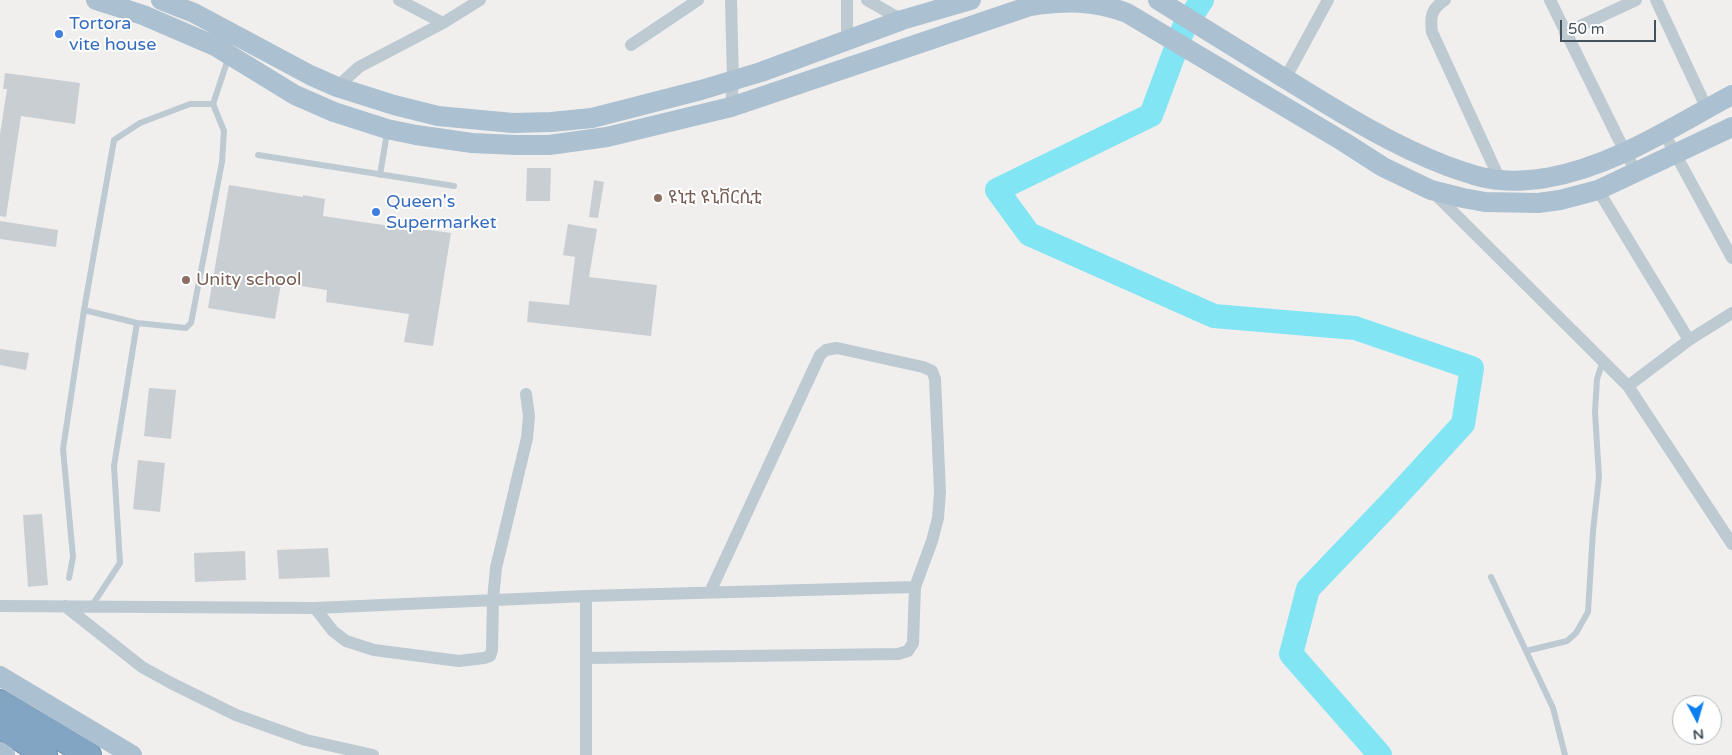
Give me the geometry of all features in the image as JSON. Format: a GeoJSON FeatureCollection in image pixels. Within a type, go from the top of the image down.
{"type":"FeatureCollection","features":[{"type":"Feature","properties":{"kind":"highway"},"geometry":{"type":"LineString","coordinates":[[0,690],[50,731]]}},
{"type":"Feature","properties":{"kind":"highway"},"geometry":{"type":"LineString","coordinates":[[0,702],[88,755]]}},
{"type":"Feature","properties":{"kind":"highway"},"geometry":{"type":"LineString","coordinates":[[0,726],[45,755]]}},
{"type":"Feature","properties":{"kind":"highway"},"geometry":{"type":"LineString","coordinates":[[0,737],[45,755]]}},
{"type":"Feature","properties":{"kind":"main road"},"geometry":{"type":"LineString","coordinates":[[96,0],[143,15],[215,46],[295,95],[334,112],[388,129],[472,143],[549,145],[607,138],[731,107],[1030,6],[1053,3],[1089,3],[1107,6],[1127,13],[1344,142],[1383,168],[1431,190],[1484,202],[1538,203],[1560,200],[1598,190],[1732,127]]}},
{"type":"Feature","properties":{"kind":"main road"},"geometry":{"type":"LineString","coordinates":[[161,0],[197,7],[310,75],[337,87],[394,105],[438,116],[513,123],[592,118],[653,103],[733,80],[902,20],[971,0]]}},
{"type":"Feature","properties":{"kind":"main road"},"geometry":{"type":"LineString","coordinates":[[1158,0],[1376,133],[1429,159],[1465,172],[1500,180],[1546,178],[1590,168],[1664,133],[1732,96]]}},
{"type":"Feature","properties":{"kind":"main road"},"geometry":{"type":"LineString","coordinates":[[1463,198],[1465,172]]}},
{"type":"Feature","properties":{"kind":"main road"},"geometry":{"type":"LineString","coordinates":[[0,676],[132,755]]}},
{"type":"Feature","properties":{"kind":"main road"},"geometry":{"type":"LineString","coordinates":[[0,752],[5,755]]}},
{"type":"Feature","properties":{"kind":"street"},"geometry":{"type":"LineString","coordinates":[[399,0],[443,23]]}},
{"type":"Feature","properties":{"kind":"street"},"geometry":{"type":"LineString","coordinates":[[337,87],[359,67],[443,23],[480,0]]}},
{"type":"Feature","properties":{"kind":"street"},"geometry":{"type":"LineString","coordinates":[[632,46],[698,0]]}},
{"type":"Feature","properties":{"kind":"street"},"geometry":{"type":"LineString","coordinates":[[731,0],[733,80],[731,107]]}},
{"type":"Feature","properties":{"kind":"street"},"geometry":{"type":"LineString","coordinates":[[847,0],[847,40]]}},
{"type":"Feature","properties":{"kind":"street"},"geometry":{"type":"LineString","coordinates":[[867,0],[902,20]]}},
{"type":"Feature","properties":{"kind":"street"},"geometry":{"type":"LineString","coordinates":[[1285,79],[1328,0]]}},
{"type":"Feature","properties":{"kind":"street"},"geometry":{"type":"LineString","coordinates":[[1445,0],[1436,6],[1432,12],[1430,20],[1432,32],[1500,180]]}},
{"type":"Feature","properties":{"kind":"street"},"geometry":{"type":"LineString","coordinates":[[1550,0],[1625,152],[1637,172]]}},
{"type":"Feature","properties":{"kind":"street"},"geometry":{"type":"LineString","coordinates":[[1566,33],[1636,0]]}},
{"type":"Feature","properties":{"kind":"street"},"geometry":{"type":"LineString","coordinates":[[1656,0],[1707,109]]}},
{"type":"Feature","properties":{"kind":"street"},"geometry":{"type":"LineString","coordinates":[[1664,133],[1732,258]]}},
{"type":"Feature","properties":{"kind":"street"},"geometry":{"type":"LineString","coordinates":[[1431,190],[1628,386],[1732,544]]}},
{"type":"Feature","properties":{"kind":"street"},"geometry":{"type":"LineString","coordinates":[[1598,190],[1689,340]]}},
{"type":"Feature","properties":{"kind":"street"},"geometry":{"type":"LineString","coordinates":[[1628,386],[1689,340],[1730,320]]}},
{"type":"Feature","properties":{"kind":"street"},"geometry":{"type":"LineString","coordinates":[[587,658],[898,654],[908,651],[913,643],[915,587],[932,541],[938,518],[940,492],[935,379],[932,371],[923,367],[837,348],[826,350],[820,354],[710,592]]}},
{"type":"Feature","properties":{"kind":"street"},"geometry":{"type":"LineString","coordinates":[[315,608],[333,631],[346,641],[374,650],[459,661],[490,656],[492,650],[496,568],[527,438],[529,416],[526,394]]}},
{"type":"Feature","properties":{"kind":"street"},"geometry":{"type":"LineString","coordinates":[[0,606],[315,608],[586,596],[915,587]]}},
{"type":"Feature","properties":{"kind":"street"},"geometry":{"type":"LineString","coordinates":[[586,596],[586,755]]}},
{"type":"Feature","properties":{"kind":"street"},"geometry":{"type":"LineString","coordinates":[[65,606],[142,666],[171,683],[236,715],[306,740],[373,755]]}},
{"type":"Feature","properties":{"kind":"lane"},"geometry":{"type":"LineString","coordinates":[[84,310],[137,323],[186,328],[191,323],[222,162],[224,131],[213,104],[229,55]]}},
{"type":"Feature","properties":{"kind":"lane"},"geometry":{"type":"LineString","coordinates":[[69,578],[73,557],[63,449],[84,310],[114,140],[140,123],[173,110],[190,104],[213,104]]}},
{"type":"Feature","properties":{"kind":"lane"},"geometry":{"type":"LineString","coordinates":[[380,175],[388,129]]}},
{"type":"Feature","properties":{"kind":"lane"},"geometry":{"type":"LineString","coordinates":[[258,155],[454,186]]}},
{"type":"Feature","properties":{"kind":"lane"},"geometry":{"type":"LineString","coordinates":[[91,608],[120,563],[114,466],[137,323]]}},
{"type":"Feature","properties":{"kind":"lane"},"geometry":{"type":"LineString","coordinates":[[1526,651],[1566,641],[1576,633],[1588,612],[1593,531],[1599,477],[1595,412],[1597,379],[1603,361]]}},
{"type":"Feature","properties":{"kind":"lane"},"geometry":{"type":"LineString","coordinates":[[1491,577],[1553,708],[1565,755]]}},
{"type":"Feature","properties":{"kind":"building"},"geometry":{"type":"Polygon","coordinates":[[[5,73],[80,83],[75,124],[21,116],[6,217],[0,216],[0,134],[7,89],[3,89],[5,73]]]}},
{"type":"Feature","properties":{"kind":"building"},"geometry":{"type":"Polygon","coordinates":[[[527,168],[551,168],[550,201],[526,201],[527,168]]]}},
{"type":"Feature","properties":{"kind":"building"},"geometry":{"type":"Polygon","coordinates":[[[594,180],[604,182],[598,218],[589,217],[594,180]]]}},
{"type":"Feature","properties":{"kind":"building"},"geometry":{"type":"Polygon","coordinates":[[[229,185],[325,199],[323,216],[423,231],[423,229],[451,233],[433,346],[404,342],[409,314],[326,302],[327,290],[281,283],[275,319],[208,308],[229,185]]]}},
{"type":"Feature","properties":{"kind":"building"},"geometry":{"type":"Polygon","coordinates":[[[0,221],[58,230],[56,247],[0,239],[0,221]]]}},
{"type":"Feature","properties":{"kind":"building"},"geometry":{"type":"Polygon","coordinates":[[[568,224],[597,229],[589,277],[657,285],[651,336],[527,322],[529,301],[569,305],[575,257],[563,255],[568,224]]]}},
{"type":"Feature","properties":{"kind":"building"},"geometry":{"type":"Polygon","coordinates":[[[0,349],[29,353],[26,370],[0,365],[0,349]]]}},
{"type":"Feature","properties":{"kind":"building"},"geometry":{"type":"Polygon","coordinates":[[[149,388],[176,390],[171,439],[144,436],[149,388]]]}},
{"type":"Feature","properties":{"kind":"building"},"geometry":{"type":"Polygon","coordinates":[[[138,460],[165,463],[160,512],[133,509],[138,460]]]}},
{"type":"Feature","properties":{"kind":"building"},"geometry":{"type":"Polygon","coordinates":[[[42,514],[48,585],[28,587],[23,515],[42,514]]]}},
{"type":"Feature","properties":{"kind":"building"},"geometry":{"type":"Polygon","coordinates":[[[328,548],[330,577],[279,579],[277,550],[328,548]]]}},
{"type":"Feature","properties":{"kind":"building"},"geometry":{"type":"Polygon","coordinates":[[[245,551],[246,580],[195,582],[194,553],[245,551]]]}},
{"type":"Feature","properties":{"kind":"waterway"},"geometry":{"type":"LineString","coordinates":[[1202,0],[1184,27],[1151,115],[997,190],[1029,234],[1214,316],[1355,328],[1472,368],[1463,424],[1308,589],[1291,654],[1380,755]]}},
{"type":"Feature","properties":{"kind":"place","name":"Tortora vite house"},"geometry":{"type":"Point","coordinates":[59,34]}},
{"type":"Feature","properties":{"kind":"place","name":"ዩኒቲ ዩኒቨርሲቲ"},"geometry":{"type":"Point","coordinates":[658,198]}},
{"type":"Feature","properties":{"kind":"place","name":"Queen's Supermarket"},"geometry":{"type":"Point","coordinates":[376,212]}},
{"type":"Feature","properties":{"kind":"place","name":"Unity school"},"geometry":{"type":"Point","coordinates":[186,280]}}]}
